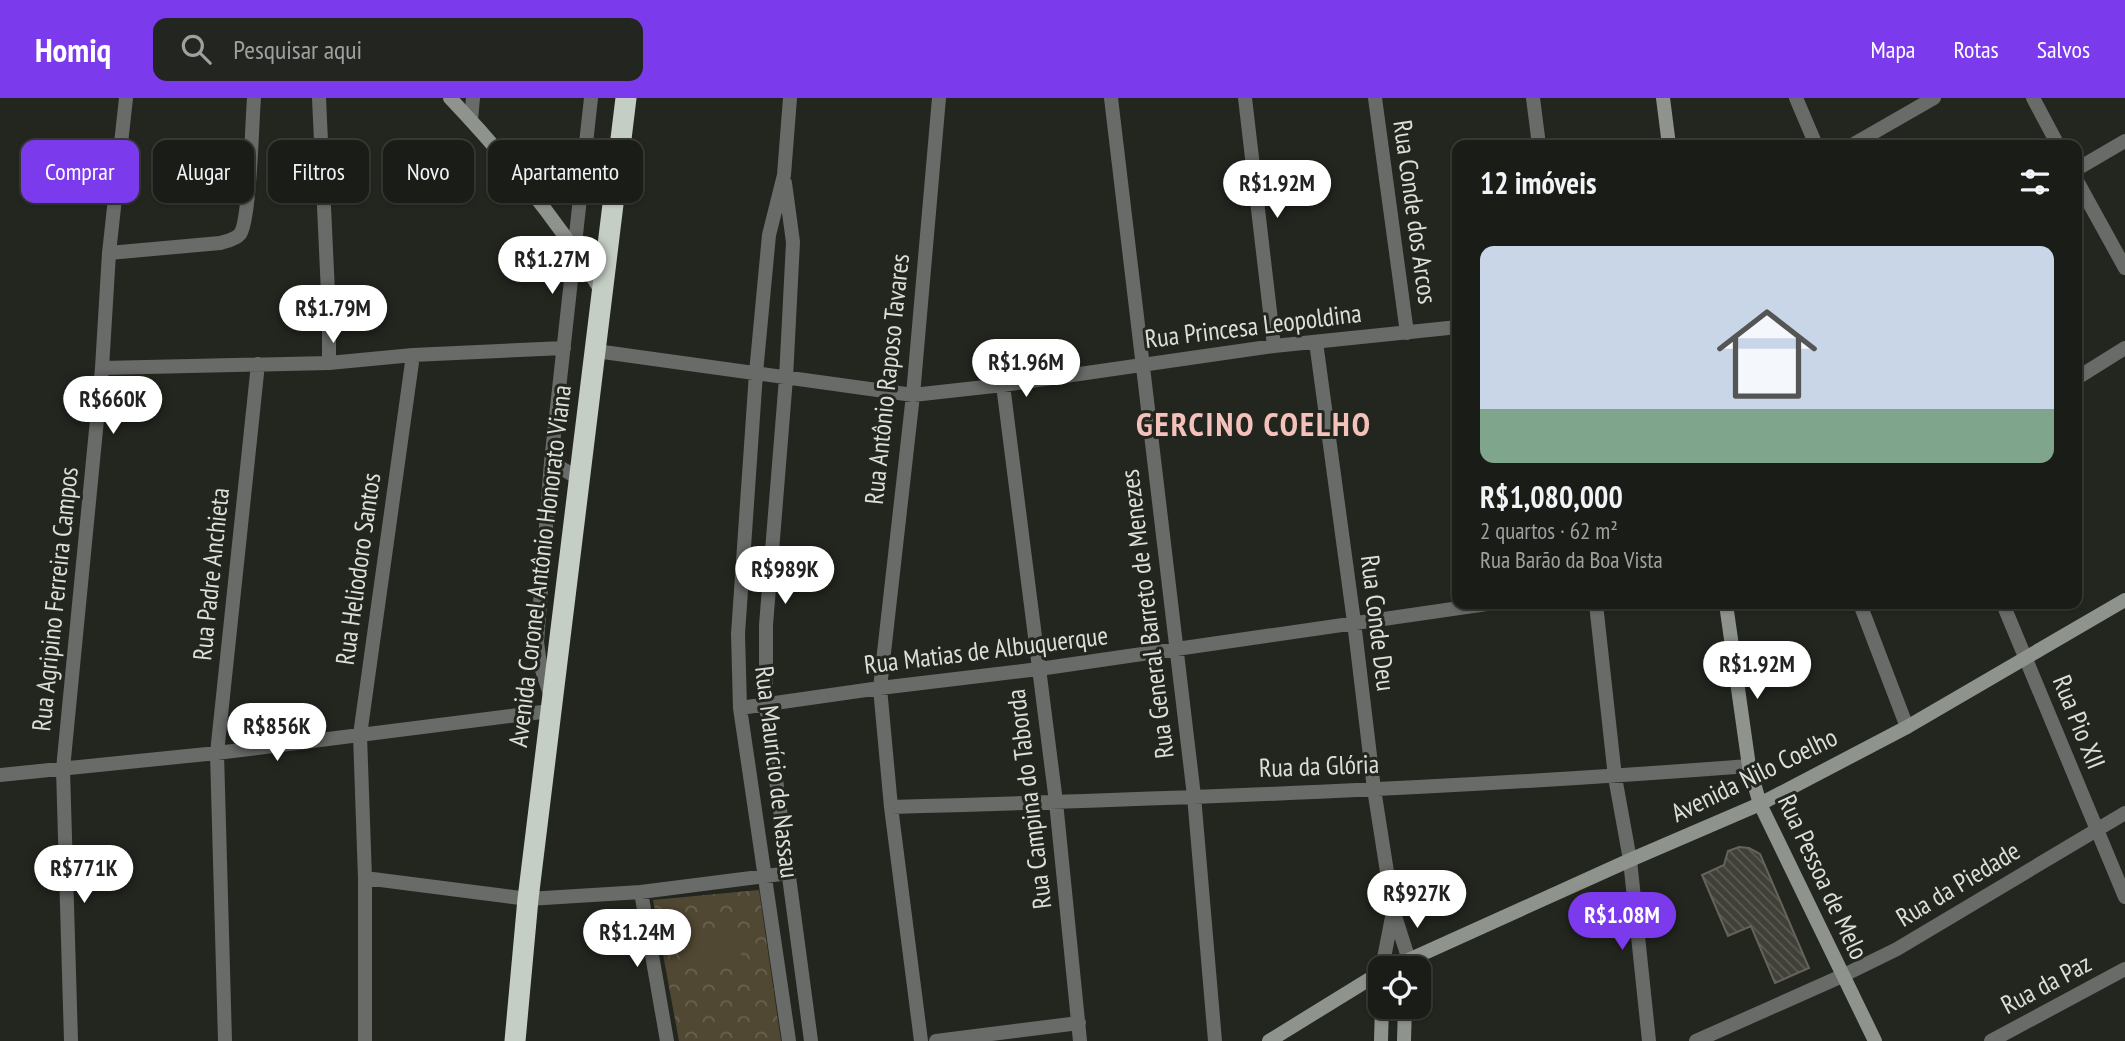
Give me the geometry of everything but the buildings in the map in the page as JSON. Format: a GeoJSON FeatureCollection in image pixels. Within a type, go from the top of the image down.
{"type":"FeatureCollection","features":[{"type":"Feature","properties":{"kind":"highway","name":"Avenida Coronel Antônio Honorato Viana"},"geometry":{"type":"LineString","coordinates":[[515,1041],[528,899],[626,98]]}},
{"type":"Feature","properties":{"kind":"highway"},"geometry":{"type":"LineString","coordinates":[[509,1041],[517,1016]]}},
{"type":"Feature","properties":{"kind":"main road"},"geometry":{"type":"LineString","coordinates":[[450,98],[534,193],[603,293]]}},
{"type":"Feature","properties":{"kind":"main road"},"geometry":{"type":"LineString","coordinates":[[1662,98],[1668,140]]}},
{"type":"Feature","properties":{"kind":"main road","name":"Avenida Nilo Coelho"},"geometry":{"type":"LineString","coordinates":[[1425,956],[1630,860],[1760,804],[1906,727],[2125,600]]}},
{"type":"Feature","properties":{"kind":"main road","name":"Rua Pessoa de Melo"},"geometry":{"type":"LineString","coordinates":[[1727,609],[1749,766],[1760,804],[1875,1041]]}},
{"type":"Feature","properties":{"kind":"main road"},"geometry":{"type":"LineString","coordinates":[[1269,1041],[1368,979]]}},
{"type":"Feature","properties":{"kind":"main road"},"geometry":{"type":"LineString","coordinates":[[1381,1041],[1382,1019]]}},
{"type":"Feature","properties":{"kind":"main road"},"geometry":{"type":"LineString","coordinates":[[1404,1041],[1405,1019]]}},
{"type":"Feature","properties":{"kind":"street","name":"Rua Agripino Ferreira Campos"},"geometry":{"type":"LineString","coordinates":[[71,1041],[63,769],[126,98]]}},
{"type":"Feature","properties":{"kind":"street"},"geometry":{"type":"LineString","coordinates":[[110,253],[220,243],[240,234],[246,211],[254,98]]}},
{"type":"Feature","properties":{"kind":"street"},"geometry":{"type":"LineString","coordinates":[[319,98],[329,363]]}},
{"type":"Feature","properties":{"kind":"street"},"geometry":{"type":"LineString","coordinates":[[471,120],[473,98]]}},
{"type":"Feature","properties":{"kind":"street","name":"Avenida Coronel Antônio Honorato Viana"},"geometry":{"type":"LineString","coordinates":[[551,705],[537,642],[551,462],[591,98]]}},
{"type":"Feature","properties":{"kind":"street","name":"Rua Maurício de Nassau"},"geometry":{"type":"LineString","coordinates":[[789,1041],[737,674],[756,373],[769,236],[784,175],[790,98]]}},
{"type":"Feature","properties":{"kind":"street","name":"Rua Antônio Raposo Tavares"},"geometry":{"type":"LineString","coordinates":[[921,1041],[891,807],[880,688],[913,395],[939,98]]}},
{"type":"Feature","properties":{"kind":"street","name":"Rua General Barreto de Menezes"},"geometry":{"type":"LineString","coordinates":[[1111,98],[1194,796],[1215,1041]]}},
{"type":"Feature","properties":{"kind":"street"},"geometry":{"type":"LineString","coordinates":[[1245,98],[1274,346]]}},
{"type":"Feature","properties":{"kind":"street","name":"Rua Conde dos Arcos"},"geometry":{"type":"LineString","coordinates":[[1374,98],[1407,333]]}},
{"type":"Feature","properties":{"kind":"street"},"geometry":{"type":"LineString","coordinates":[[1533,98],[1538,140]]}},
{"type":"Feature","properties":{"kind":"street"},"geometry":{"type":"LineString","coordinates":[[1796,98],[1814,140]]}},
{"type":"Feature","properties":{"kind":"street"},"geometry":{"type":"LineString","coordinates":[[1861,140],[1934,98]]}},
{"type":"Feature","properties":{"kind":"street"},"geometry":{"type":"LineString","coordinates":[[2033,98],[2055,140]]}},
{"type":"Feature","properties":{"kind":"street"},"geometry":{"type":"LineString","coordinates":[[2082,166],[2125,141]]}},
{"type":"Feature","properties":{"kind":"street","name":"Rua Maurício de Nassau"},"geometry":{"type":"LineString","coordinates":[[784,175],[793,242],[786,378],[766,625],[766,705],[811,1041]]}},
{"type":"Feature","properties":{"kind":"street"},"geometry":{"type":"LineString","coordinates":[[2082,190],[2125,268]]}},
{"type":"Feature","properties":{"kind":"street","name":"Rua Princesa Leopoldina"},"geometry":{"type":"LineString","coordinates":[[596,351],[913,395],[1003,385],[1274,346],[1452,328]]}},
{"type":"Feature","properties":{"kind":"street","name":"Rua Conde Deu"},"geometry":{"type":"LineString","coordinates":[[1316,342],[1374,789],[1393,910],[1406,956]]}},
{"type":"Feature","properties":{"kind":"street"},"geometry":{"type":"LineString","coordinates":[[102,368],[329,363],[412,355],[564,348]]}},
{"type":"Feature","properties":{"kind":"street"},"geometry":{"type":"LineString","coordinates":[[2082,375],[2125,348]]}},
{"type":"Feature","properties":{"kind":"street","name":"Rua Heliodoro Santos"},"geometry":{"type":"LineString","coordinates":[[365,1041],[365,878],[360,735],[412,355]]}},
{"type":"Feature","properties":{"kind":"street","name":"Rua Padre Anchieta"},"geometry":{"type":"LineString","coordinates":[[225,1041],[217,753],[258,364]]}},
{"type":"Feature","properties":{"kind":"street","name":"Rua Campina do Taborda"},"geometry":{"type":"LineString","coordinates":[[1003,385],[1056,802],[1080,1041]]}},
{"type":"Feature","properties":{"kind":"street"},"geometry":{"type":"LineString","coordinates":[[551,462],[578,478]]}},
{"type":"Feature","properties":{"kind":"street","name":"Rua Matias de Albuquerque"},"geometry":{"type":"LineString","coordinates":[[740,708],[1039,669],[1452,609]]}},
{"type":"Feature","properties":{"kind":"street"},"geometry":{"type":"LineString","coordinates":[[1597,609],[1615,777],[1630,860],[1649,1041]]}},
{"type":"Feature","properties":{"kind":"street"},"geometry":{"type":"LineString","coordinates":[[1862,609],[1906,727]]}},
{"type":"Feature","properties":{"kind":"street","name":"Rua Pio XII"},"geometry":{"type":"LineString","coordinates":[[2005,609],[2125,897]]}},
{"type":"Feature","properties":{"kind":"street"},"geometry":{"type":"LineString","coordinates":[[0,775],[360,735],[551,705]]}},
{"type":"Feature","properties":{"kind":"street","name":"Rua da Glória"},"geometry":{"type":"LineString","coordinates":[[891,807],[1374,789],[1615,777],[1749,766]]}},
{"type":"Feature","properties":{"kind":"street","name":"Rua da Piedade"},"geometry":{"type":"LineString","coordinates":[[1696,1041],[1897,949],[2125,813]]}},
{"type":"Feature","properties":{"kind":"street"},"geometry":{"type":"LineString","coordinates":[[365,878],[528,899],[641,892],[789,873]]}},
{"type":"Feature","properties":{"kind":"street"},"geometry":{"type":"LineString","coordinates":[[641,892],[667,1041]]}},
{"type":"Feature","properties":{"kind":"street","name":"Rua Conde Deu"},"geometry":{"type":"LineString","coordinates":[[1385,956],[1393,910]]}},
{"type":"Feature","properties":{"kind":"street","name":"Rua da Paz"},"geometry":{"type":"LineString","coordinates":[[1991,1041],[2125,970]]}},
{"type":"Feature","properties":{"kind":"street"},"geometry":{"type":"LineString","coordinates":[[936,1041],[1079,1023]]}},
{"type":"Feature","properties":{"kind":"green space"},"geometry":{"type":"Polygon","coordinates":[[[759,890],[781,1041],[679,1041],[653,900],[759,890]]]}},
{"type":"Feature","properties":{"kind":"green space"},"geometry":{"type":"Polygon","coordinates":[[[737,928],[742,960],[689,967],[685,936],[737,928]]]}},
{"type":"Feature","properties":{"kind":"district","name":"GERCINO COELHO"},"geometry":{"type":"Point","coordinates":[1254,424]}}]}
